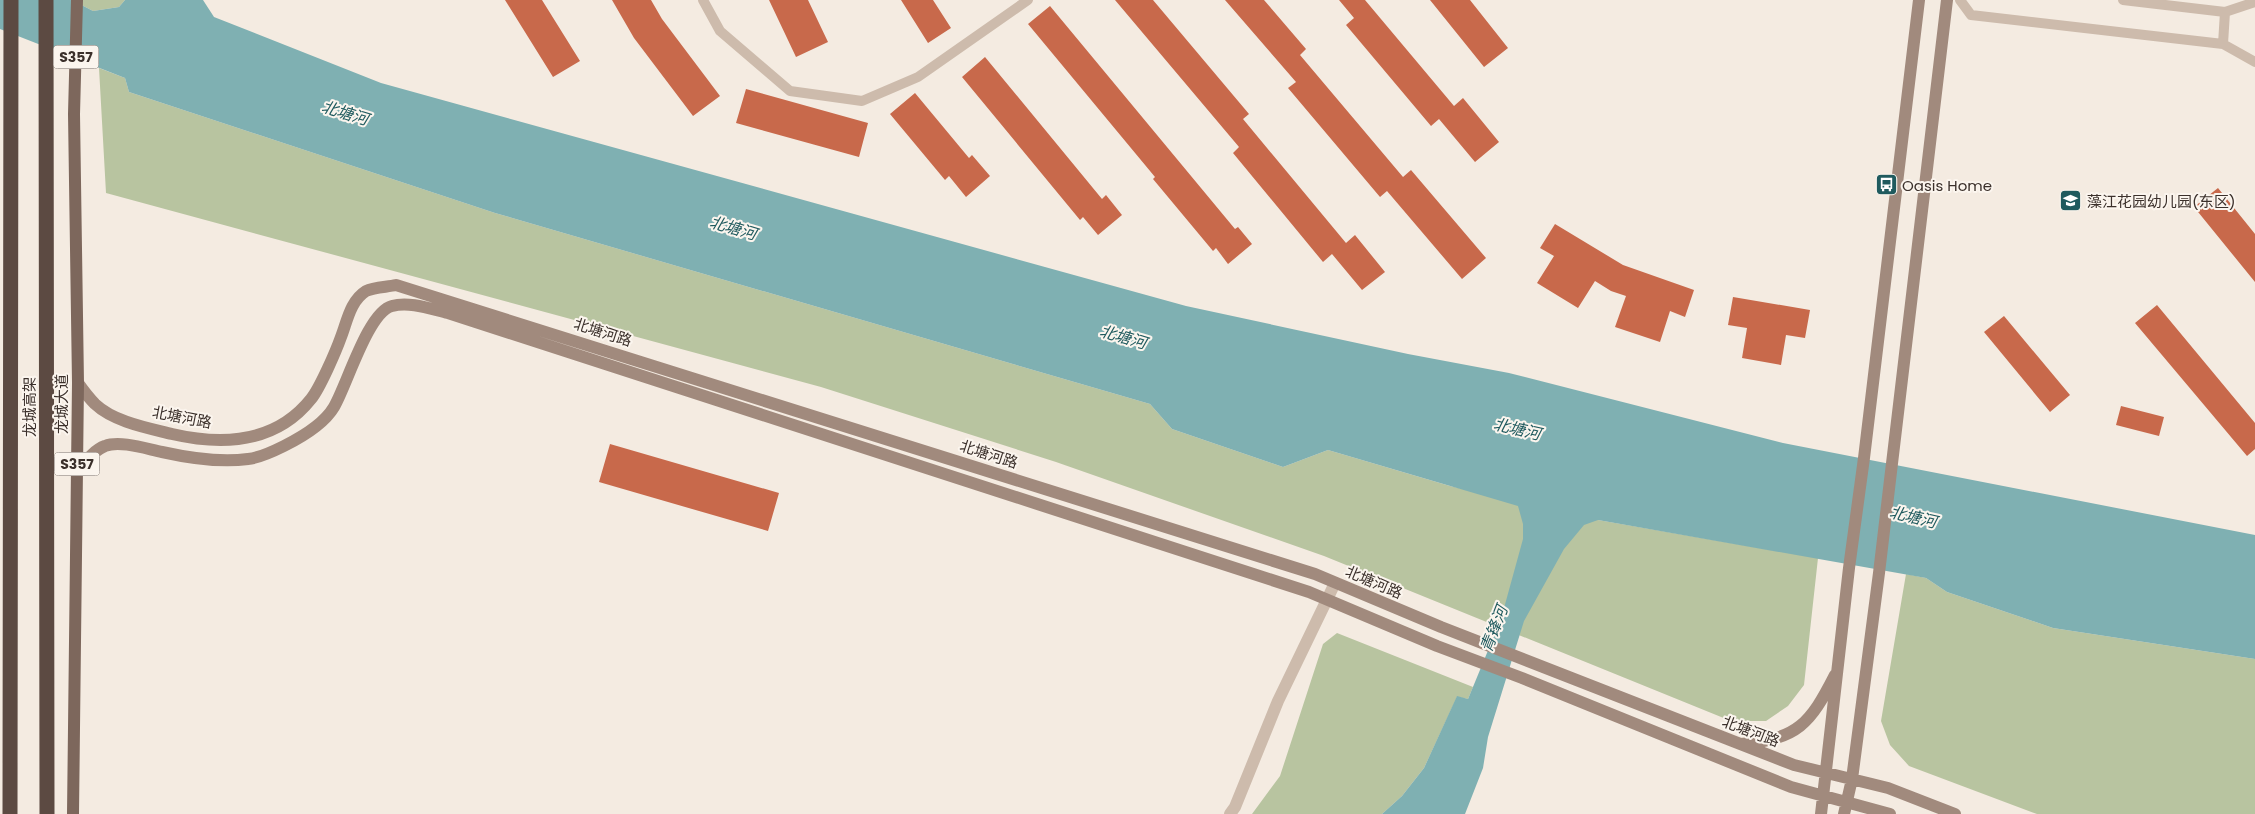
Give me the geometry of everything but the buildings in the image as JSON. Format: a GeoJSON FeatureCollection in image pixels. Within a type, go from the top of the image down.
{"type":"FeatureCollection","features":[{"type":"Feature","properties":{"kind":"highway","name":"龙城高架"},"geometry":{"type":"LineString","coordinates":[[10,814],[11,0]]}},
{"type":"Feature","properties":{"kind":"highway","name":"龙城高架"},"geometry":{"type":"LineString","coordinates":[[46,0],[47,814]]}},
{"type":"Feature","properties":{"kind":"main road","name":"龙城大道"},"geometry":{"type":"LineString","coordinates":[[73,814],[78,384],[74,114],[77,0]]}},
{"type":"Feature","properties":{"kind":"main road"},"geometry":{"type":"LineString","coordinates":[[1821,814],[1828,774],[1849,568],[1919,0]]}},
{"type":"Feature","properties":{"kind":"main road"},"geometry":{"type":"LineString","coordinates":[[1844,814],[1852,779],[1879,573],[1948,0]]}},
{"type":"Feature","properties":{"kind":"main road","name":"北塘河路"},"geometry":{"type":"LineString","coordinates":[[78,384],[95,405],[116,417],[156,430],[192,439],[226,441],[258,437],[287,422],[312,398],[341,338],[351,309],[366,291],[396,285],[1315,574],[1441,627],[1794,765],[1888,788],[1955,814]]}},
{"type":"Feature","properties":{"kind":"main road","name":"北塘河路"},"geometry":{"type":"LineString","coordinates":[[77,471],[89,457],[106,445],[129,445],[174,455],[211,460],[250,459],[284,446],[315,428],[334,408],[367,334],[378,316],[391,306],[414,306],[467,319],[1299,589],[1791,787],[1890,814]]}},
{"type":"Feature","properties":{"kind":"main road"},"geometry":{"type":"LineString","coordinates":[[1739,744],[1768,741],[1793,731],[1807,720],[1819,706],[1839,666]]}},
{"type":"Feature","properties":{"kind":"street"},"geometry":{"type":"LineString","coordinates":[[1230,814],[1235,807],[1278,700],[1335,583]]}},
{"type":"Feature","properties":{"kind":"lane"},"geometry":{"type":"LineString","coordinates":[[703,0],[720,31],[790,91],[862,100],[918,78],[1028,0]]}},
{"type":"Feature","properties":{"kind":"lane"},"geometry":{"type":"LineString","coordinates":[[1960,0],[1971,15],[2223,44],[2255,62]]}},
{"type":"Feature","properties":{"kind":"lane"},"geometry":{"type":"LineString","coordinates":[[2123,0],[2225,12],[2255,2]]}},
{"type":"Feature","properties":{"kind":"lane"},"geometry":{"type":"LineString","coordinates":[[2223,44],[2225,12]]}},
{"type":"Feature","properties":{"kind":"green space"},"geometry":{"type":"Polygon","coordinates":[[[72,0],[125,0],[119,7],[93,11],[72,0]]]}},
{"type":"Feature","properties":{"kind":"green space"},"geometry":{"type":"Polygon","coordinates":[[[99,68],[125,78],[129,92],[495,213],[1150,404],[1172,429],[1283,467],[1328,450],[1450,486],[1598,520],[1818,558],[1804,685],[1788,706],[1766,721],[1731,721],[1324,556],[1056,462],[821,387],[106,193],[99,68]]]}},
{"type":"Feature","properties":{"kind":"green space"},"geometry":{"type":"Polygon","coordinates":[[[1906,574],[1926,578],[1947,592],[2053,628],[2255,659],[2255,814],[2037,814],[1909,766],[1890,745],[1881,721],[1906,574]]]}},
{"type":"Feature","properties":{"kind":"green space"},"geometry":{"type":"Polygon","coordinates":[[[1337,633],[1473,687],[1468,699],[1457,697],[1424,768],[1402,796],[1382,814],[1252,814],[1280,776],[1323,644],[1337,633]]]}},
{"type":"Feature","properties":{"kind":"water","name":"北塘河"},"geometry":{"type":"Polygon","coordinates":[[[0,0],[72,0],[93,11],[119,7],[125,0],[203,0],[214,17],[381,83],[1186,306],[1408,354],[1509,373],[1783,443],[2255,535],[2255,659],[2053,628],[1947,592],[1926,578],[1598,520],[1584,525],[1564,549],[1524,621],[1488,737],[1483,768],[1465,814],[1382,814],[1402,796],[1424,768],[1457,696],[1468,699],[1501,619],[1523,539],[1523,524],[1518,506],[1328,450],[1283,467],[1172,429],[1150,404],[495,213],[129,92],[125,78],[0,29],[0,0]]]}},
{"type":"Feature","properties":{"kind":"place","name":"Oasis Home"},"geometry":{"type":"Point","coordinates":[1886,185]}},
{"type":"Feature","properties":{"kind":"place","name":"藻江花园幼儿园(东区)"},"geometry":{"type":"Point","coordinates":[2071,201]}},
{"type":"Feature","properties":{"kind":"water label","name":"青锋河"},"geometry":{"type":"Point","coordinates":[1494,629]}}]}
